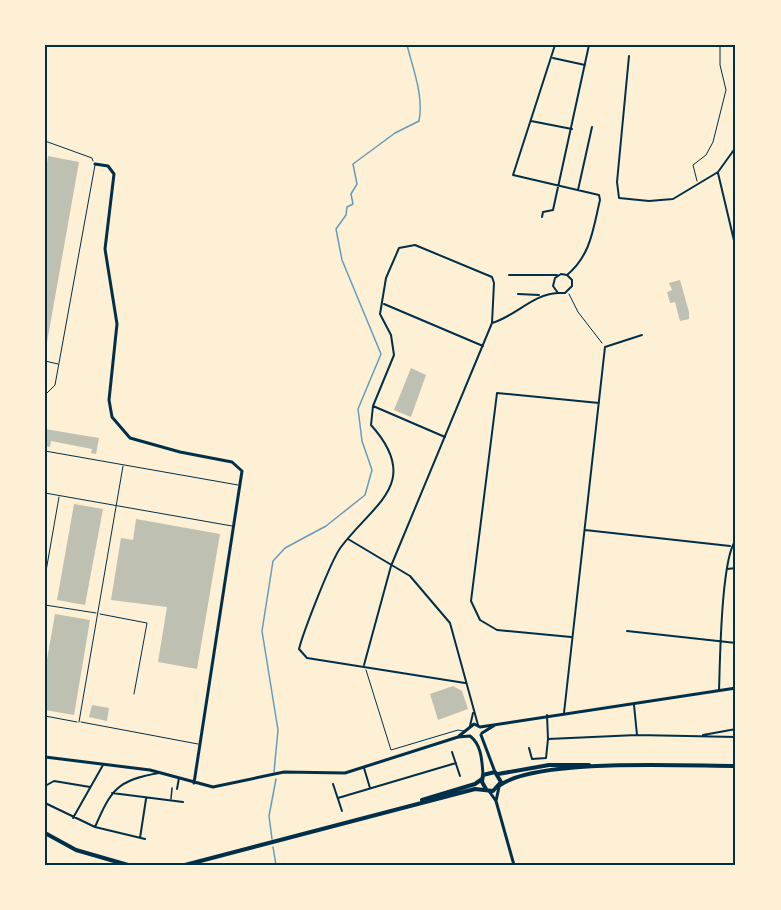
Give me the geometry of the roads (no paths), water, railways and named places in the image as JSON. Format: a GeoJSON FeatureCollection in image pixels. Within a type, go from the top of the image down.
{"type":"FeatureCollection","features":[{"type":"Feature","properties":{"kind":"main road"},"geometry":{"type":"LineString","coordinates":[[379,814],[475,784],[482,777],[549,765],[736,766]]}},
{"type":"Feature","properties":{"kind":"main road"},"geometry":{"type":"LineString","coordinates":[[184,865],[475,789],[487,790],[500,786],[512,778],[535,772],[598,766]]}},
{"type":"Feature","properties":{"kind":"main road"},"geometry":{"type":"LineString","coordinates":[[496,773],[500,786]]}},
{"type":"Feature","properties":{"kind":"main road"},"geometry":{"type":"LineString","coordinates":[[482,777],[487,790]]}},
{"type":"Feature","properties":{"kind":"main road"},"geometry":{"type":"LineString","coordinates":[[45,833],[76,850],[128,865]]}},
{"type":"Feature","properties":{"kind":"street"},"geometry":{"type":"LineString","coordinates":[[509,275],[567,275],[581,263],[586,254],[600,200],[598,195],[513,175],[555,45]]}},
{"type":"Feature","properties":{"kind":"street"},"geometry":{"type":"LineString","coordinates":[[542,217],[543,212],[553,210],[590,45]]}},
{"type":"Feature","properties":{"kind":"street"},"geometry":{"type":"LineString","coordinates":[[629,56],[617,182],[619,198],[649,201],[674,199],[718,172],[736,147]]}},
{"type":"Feature","properties":{"kind":"street"},"geometry":{"type":"LineString","coordinates":[[551,58],[585,65]]}},
{"type":"Feature","properties":{"kind":"street"},"geometry":{"type":"LineString","coordinates":[[531,120],[572,129]]}},
{"type":"Feature","properties":{"kind":"street"},"geometry":{"type":"LineString","coordinates":[[578,190],[592,127]]}},
{"type":"Feature","properties":{"kind":"street"},"geometry":{"type":"LineString","coordinates":[[95,164],[108,166],[114,174],[105,249],[117,324],[109,400],[112,417],[130,438],[232,462],[242,471],[242,486],[194,783]]}},
{"type":"Feature","properties":{"kind":"street"},"geometry":{"type":"LineString","coordinates":[[718,172],[736,249]]}},
{"type":"Feature","properties":{"kind":"street"},"geometry":{"type":"LineString","coordinates":[[364,665],[391,566],[492,323],[494,283],[492,277],[415,245],[401,246],[396,254],[386,278],[384,304],[380,314],[391,336],[394,355],[373,406],[371,424],[385,440],[393,467],[391,484],[382,503],[348,539],[336,556],[300,651],[307,658],[364,665],[465,683]]}},
{"type":"Feature","properties":{"kind":"street"},"geometry":{"type":"LineString","coordinates":[[557,275],[553,283],[558,293]]}},
{"type":"Feature","properties":{"kind":"street"},"geometry":{"type":"LineString","coordinates":[[518,294],[541,295],[568,292],[573,283],[567,275]]}},
{"type":"Feature","properties":{"kind":"street"},"geometry":{"type":"LineString","coordinates":[[492,323],[502,320],[541,295]]}},
{"type":"Feature","properties":{"kind":"street"},"geometry":{"type":"LineString","coordinates":[[384,304],[483,345]]}},
{"type":"Feature","properties":{"kind":"street"},"geometry":{"type":"LineString","coordinates":[[564,713],[605,347],[642,335]]}},
{"type":"Feature","properties":{"kind":"street"},"geometry":{"type":"LineString","coordinates":[[571,637],[497,630],[480,620],[471,601],[473,570],[497,393],[600,403]]}},
{"type":"Feature","properties":{"kind":"street"},"geometry":{"type":"LineString","coordinates":[[373,406],[445,437]]}},
{"type":"Feature","properties":{"kind":"street"},"geometry":{"type":"LineString","coordinates":[[585,530],[730,546]]}},
{"type":"Feature","properties":{"kind":"street"},"geometry":{"type":"LineString","coordinates":[[348,539],[410,576],[450,623],[473,713],[496,773]]}},
{"type":"Feature","properties":{"kind":"street"},"geometry":{"type":"LineString","coordinates":[[719,691],[727,569],[730,546],[736,540]]}},
{"type":"Feature","properties":{"kind":"street"},"geometry":{"type":"LineString","coordinates":[[727,569],[736,568]]}},
{"type":"Feature","properties":{"kind":"street"},"geometry":{"type":"LineString","coordinates":[[627,631],[736,643]]}},
{"type":"Feature","properties":{"kind":"street"},"geometry":{"type":"LineString","coordinates":[[458,737],[470,727],[634,705],[736,688]]}},
{"type":"Feature","properties":{"kind":"street"},"geometry":{"type":"LineString","coordinates":[[634,705],[637,735]]}},
{"type":"Feature","properties":{"kind":"street"},"geometry":{"type":"LineString","coordinates":[[473,713],[470,727],[472,737],[480,751],[482,777]]}},
{"type":"Feature","properties":{"kind":"street"},"geometry":{"type":"LineString","coordinates":[[529,748],[532,759],[546,758],[548,739],[546,715]]}},
{"type":"Feature","properties":{"kind":"street"},"geometry":{"type":"LineString","coordinates":[[45,756],[161,772],[213,787],[284,772],[345,773],[458,737],[472,737],[499,723]]}},
{"type":"Feature","properties":{"kind":"street"},"geometry":{"type":"LineString","coordinates":[[703,735],[736,729]]}},
{"type":"Feature","properties":{"kind":"street"},"geometry":{"type":"LineString","coordinates":[[548,739],[637,735],[736,737]]}},
{"type":"Feature","properties":{"kind":"street"},"geometry":{"type":"LineString","coordinates":[[452,752],[460,776]]}},
{"type":"Feature","properties":{"kind":"street"},"geometry":{"type":"LineString","coordinates":[[73,819],[105,763]]}},
{"type":"Feature","properties":{"kind":"street"},"geometry":{"type":"LineString","coordinates":[[338,798],[456,763]]}},
{"type":"Feature","properties":{"kind":"street"},"geometry":{"type":"LineString","coordinates":[[364,768],[370,788]]}},
{"type":"Feature","properties":{"kind":"street"},"geometry":{"type":"LineString","coordinates":[[95,827],[111,793],[139,776],[161,772]]}},
{"type":"Feature","properties":{"kind":"street"},"geometry":{"type":"LineString","coordinates":[[177,789],[179,778]]}},
{"type":"Feature","properties":{"kind":"street"},"geometry":{"type":"LineString","coordinates":[[45,786],[54,781],[91,787]]}},
{"type":"Feature","properties":{"kind":"street"},"geometry":{"type":"LineString","coordinates":[[333,784],[342,811]]}},
{"type":"Feature","properties":{"kind":"street"},"geometry":{"type":"LineString","coordinates":[[496,801],[500,786]]}},
{"type":"Feature","properties":{"kind":"street"},"geometry":{"type":"LineString","coordinates":[[171,801],[172,788]]}},
{"type":"Feature","properties":{"kind":"street"},"geometry":{"type":"LineString","coordinates":[[487,790],[496,801],[514,865]]}},
{"type":"Feature","properties":{"kind":"street"},"geometry":{"type":"LineString","coordinates":[[111,793],[183,802]]}},
{"type":"Feature","properties":{"kind":"street"},"geometry":{"type":"LineString","coordinates":[[140,838],[146,799]]}},
{"type":"Feature","properties":{"kind":"street"},"geometry":{"type":"LineString","coordinates":[[45,803],[73,819],[95,827],[145,839]]}},
{"type":"Feature","properties":{"kind":"lane"},"geometry":{"type":"LineString","coordinates":[[45,141],[92,158],[95,164],[55,385],[45,394]]}},
{"type":"Feature","properties":{"kind":"lane"},"geometry":{"type":"LineString","coordinates":[[45,361],[59,364]]}},
{"type":"Feature","properties":{"kind":"lane"},"geometry":{"type":"LineString","coordinates":[[45,451],[242,486]]}},
{"type":"Feature","properties":{"kind":"lane"},"geometry":{"type":"LineString","coordinates":[[79,722],[123,466]]}},
{"type":"Feature","properties":{"kind":"lane"},"geometry":{"type":"LineString","coordinates":[[45,493],[234,527]]}},
{"type":"Feature","properties":{"kind":"lane"},"geometry":{"type":"LineString","coordinates":[[45,578],[60,496]]}},
{"type":"Feature","properties":{"kind":"lane"},"geometry":{"type":"LineString","coordinates":[[45,605],[147,623],[134,694]]}},
{"type":"Feature","properties":{"kind":"lane"},"geometry":{"type":"LineString","coordinates":[[364,665],[391,750],[458,730],[465,731]]}},
{"type":"Feature","properties":{"kind":"lane"},"geometry":{"type":"LineString","coordinates":[[45,716],[200,744]]}},
{"type":"Feature","properties":{"kind":"waterway"},"geometry":{"type":"LineString","coordinates":[[274,772],[278,730],[262,631],[273,561],[285,548],[326,526],[365,495],[372,470],[362,441],[358,409],[381,354],[342,260],[336,229],[346,215],[347,207],[353,204],[351,194],[357,184],[353,164],[395,133],[419,121],[419,92],[407,45]]}},
{"type":"Feature","properties":{"kind":"waterway"},"geometry":{"type":"LineString","coordinates":[[272,839],[269,816],[276,779]]}},
{"type":"Feature","properties":{"kind":"waterway"},"geometry":{"type":"LineString","coordinates":[[273,847],[276,865]]}}]}
